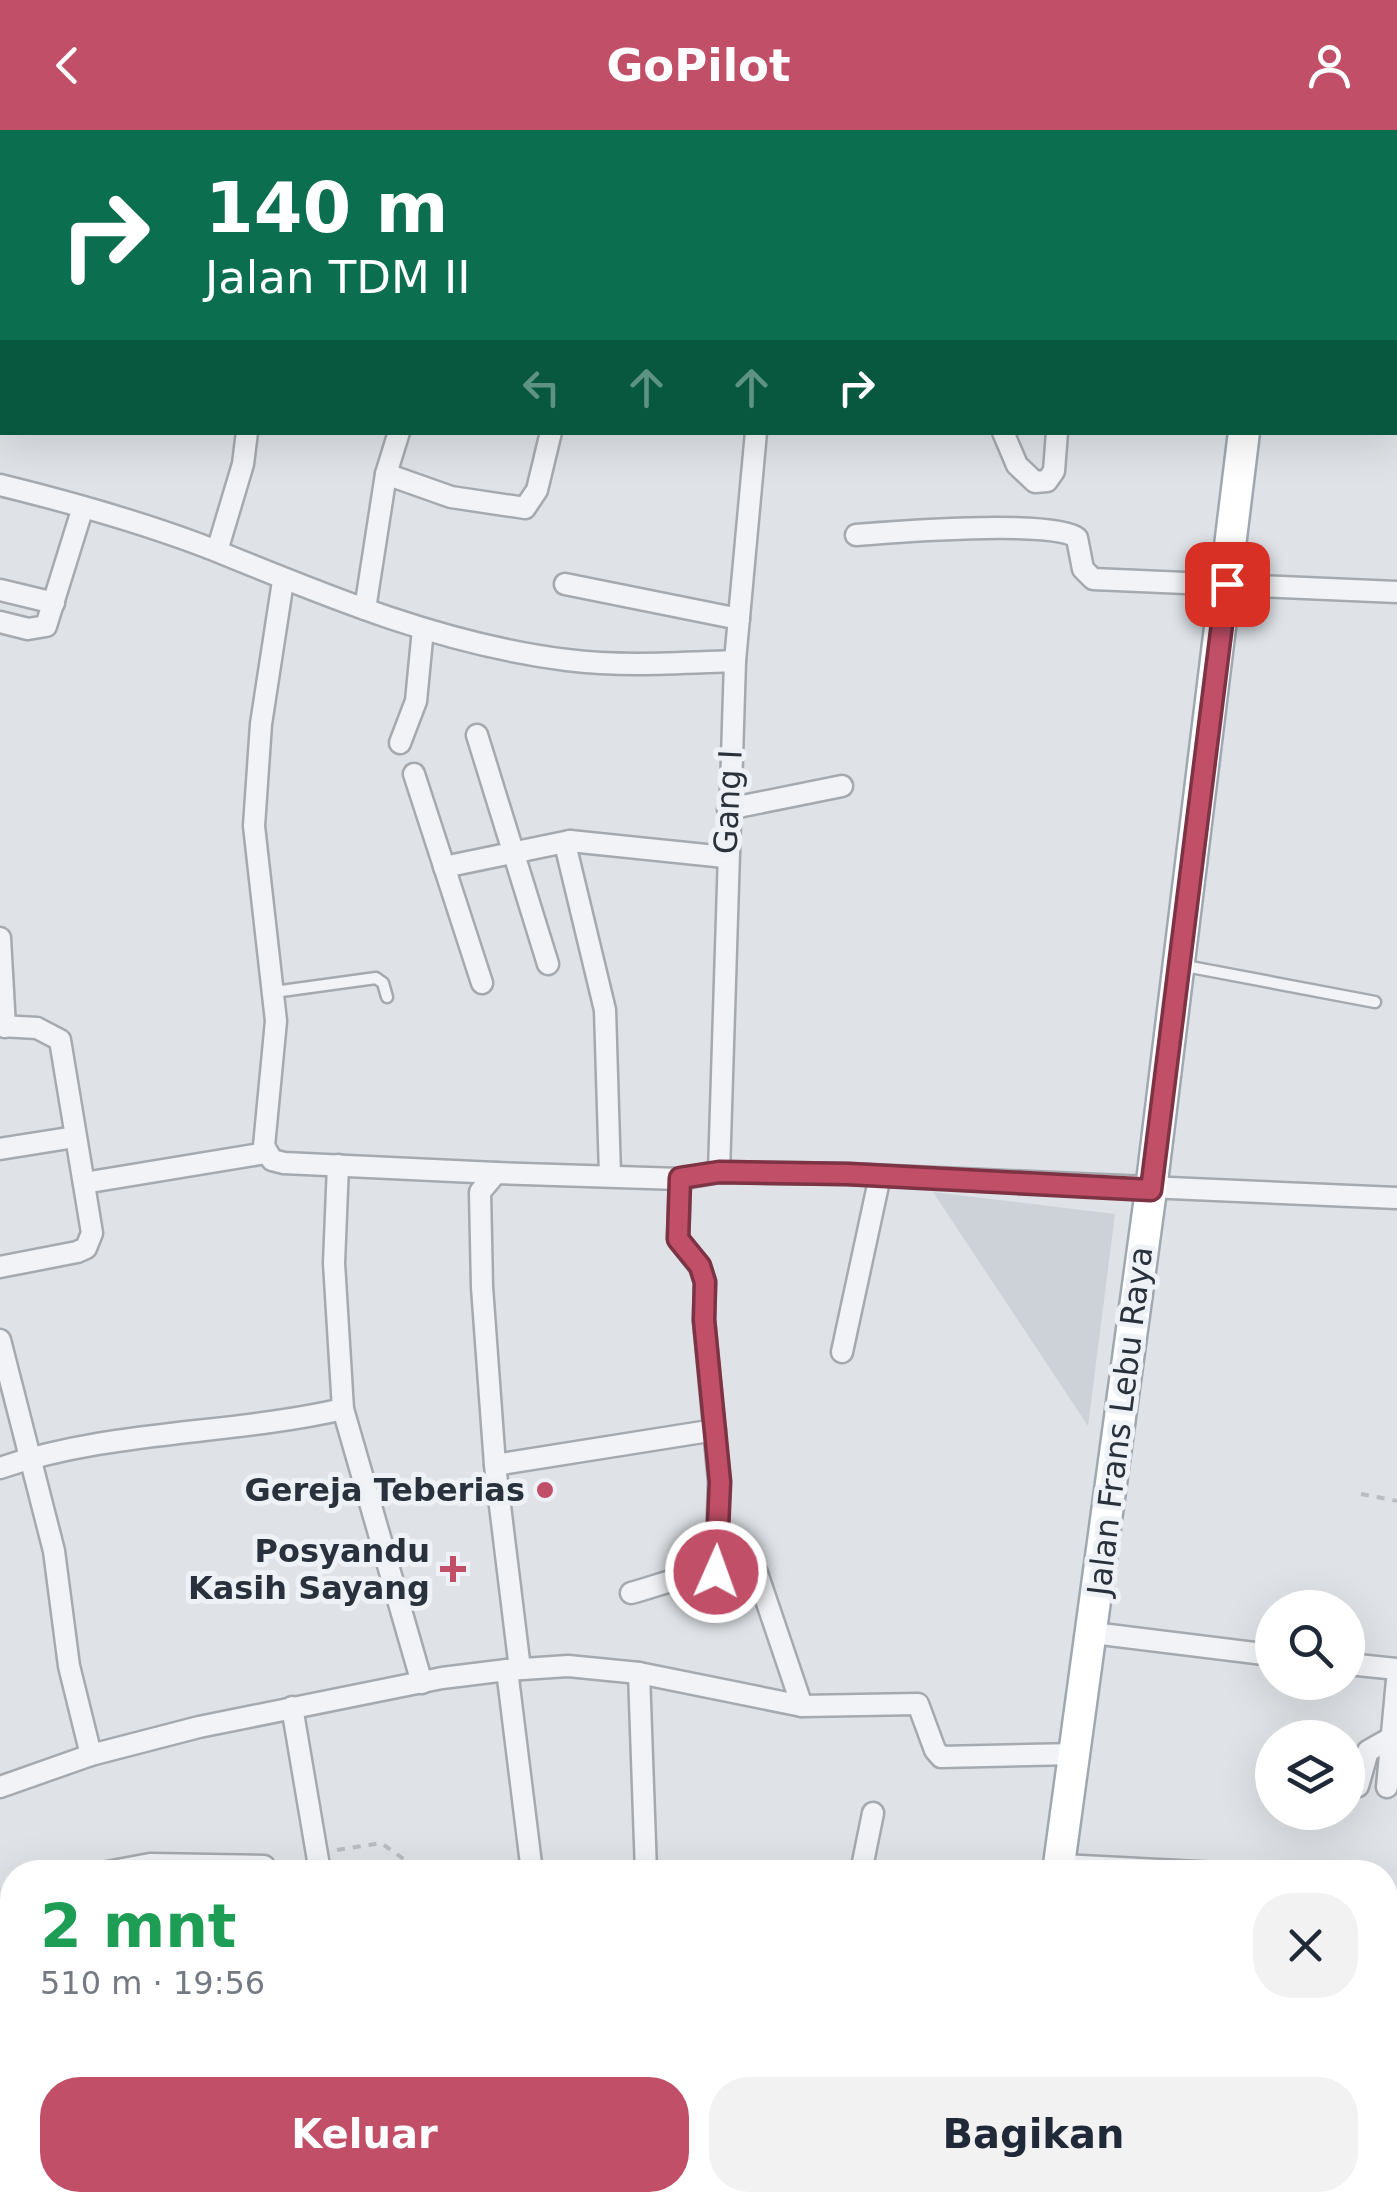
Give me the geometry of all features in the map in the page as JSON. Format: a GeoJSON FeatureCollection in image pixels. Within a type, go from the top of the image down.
{"type":"FeatureCollection","features":[{"type":"Feature","properties":{"kind":"main road","name":"Jalan Frans Lebu Raya"},"geometry":{"type":"LineString","coordinates":[[1061,1860],[1151,1190],[1244,435]]}},
{"type":"Feature","properties":{"kind":"street"},"geometry":{"type":"LineString","coordinates":[[216,551],[243,464],[246,435]]}},
{"type":"Feature","properties":{"kind":"street"},"geometry":{"type":"LineString","coordinates":[[364,608],[386,474],[398,435]]}},
{"type":"Feature","properties":{"kind":"street"},"geometry":{"type":"LineString","coordinates":[[386,474],[451,498],[526,508],[537,490],[549,435]]}},
{"type":"Feature","properties":{"kind":"street","name":"Gang I"},"geometry":{"type":"LineString","coordinates":[[712,1174],[734,661],[756,435]]}},
{"type":"Feature","properties":{"kind":"street"},"geometry":{"type":"LineString","coordinates":[[1005,435],[1017,464],[1034,482],[1046,481],[1054,471],[1058,435]]}},
{"type":"Feature","properties":{"kind":"street"},"geometry":{"type":"LineString","coordinates":[[0,484],[216,551],[283,582],[423,629],[566,660],[635,666],[734,661]]}},
{"type":"Feature","properties":{"kind":"street"},"geometry":{"type":"LineString","coordinates":[[0,622],[42,628],[54,603],[84,508]]}},
{"type":"Feature","properties":{"kind":"street"},"geometry":{"type":"LineString","coordinates":[[856,534],[959,528],[1072,534],[1083,569],[1092,579],[1397,592]]}},
{"type":"Feature","properties":{"kind":"street"},"geometry":{"type":"LineString","coordinates":[[266,1153],[276,1054],[274,992],[254,826],[261,724],[283,582]]}},
{"type":"Feature","properties":{"kind":"street"},"geometry":{"type":"LineString","coordinates":[[564,584],[739,619]]}},
{"type":"Feature","properties":{"kind":"street"},"geometry":{"type":"LineString","coordinates":[[0,590],[54,603]]}},
{"type":"Feature","properties":{"kind":"street"},"geometry":{"type":"LineString","coordinates":[[400,744],[416,701],[423,629]]}},
{"type":"Feature","properties":{"kind":"street"},"geometry":{"type":"LineString","coordinates":[[476,735],[548,964]]}},
{"type":"Feature","properties":{"kind":"street"},"geometry":{"type":"LineString","coordinates":[[414,774],[482,983]]}},
{"type":"Feature","properties":{"kind":"street"},"geometry":{"type":"LineString","coordinates":[[728,809],[842,786]]}},
{"type":"Feature","properties":{"kind":"street"},"geometry":{"type":"LineString","coordinates":[[570,840],[565,858],[593,945],[605,1010],[610,1175]]}},
{"type":"Feature","properties":{"kind":"street"},"geometry":{"type":"LineString","coordinates":[[444,867],[570,840],[726,857]]}},
{"type":"Feature","properties":{"kind":"street"},"geometry":{"type":"LineString","coordinates":[[0,938],[2,1026],[37,1028],[57,1035],[92,1233],[86,1248],[0,1268]]}},
{"type":"Feature","properties":{"kind":"street"},"geometry":{"type":"LineString","coordinates":[[0,1149],[75,1136]]}},
{"type":"Feature","properties":{"kind":"street"},"geometry":{"type":"LineString","coordinates":[[84,1183],[266,1153],[284,1163],[496,1173],[680,1178],[712,1174],[880,1176],[1397,1198]]}},
{"type":"Feature","properties":{"kind":"street"},"geometry":{"type":"LineString","coordinates":[[338,1165],[334,1263],[343,1409],[422,1683]]}},
{"type":"Feature","properties":{"kind":"street"},"geometry":{"type":"LineString","coordinates":[[496,1173],[480,1192],[478,1208],[531,1860]]}},
{"type":"Feature","properties":{"kind":"street"},"geometry":{"type":"LineString","coordinates":[[842,1352],[880,1176]]}},
{"type":"Feature","properties":{"kind":"street"},"geometry":{"type":"LineString","coordinates":[[680,1178],[678,1239],[700,1266],[705,1282],[704,1320],[720,1482],[716,1572]]}},
{"type":"Feature","properties":{"kind":"street"},"geometry":{"type":"LineString","coordinates":[[0,1340],[54,1550],[69,1666],[92,1755]]}},
{"type":"Feature","properties":{"kind":"street"},"geometry":{"type":"LineString","coordinates":[[0,1468],[28,1458],[343,1409]]}},
{"type":"Feature","properties":{"kind":"street"},"geometry":{"type":"LineString","coordinates":[[496,1465],[715,1430]]}},
{"type":"Feature","properties":{"kind":"street"},"geometry":{"type":"LineString","coordinates":[[630,1593],[716,1572],[745,1568],[757,1573],[802,1706]]}},
{"type":"Feature","properties":{"kind":"street"},"geometry":{"type":"LineString","coordinates":[[1093,1633],[1255,1653]]}},
{"type":"Feature","properties":{"kind":"street"},"geometry":{"type":"LineString","coordinates":[[0,1787],[92,1755],[292,1706],[422,1683],[568,1666],[639,1672],[802,1706],[918,1704],[934,1750],[942,1757],[1076,1754]]}},
{"type":"Feature","properties":{"kind":"street"},"geometry":{"type":"LineString","coordinates":[[1365,1666],[1397,1670]]}},
{"type":"Feature","properties":{"kind":"street"},"geometry":{"type":"LineString","coordinates":[[639,1672],[646,1860]]}},
{"type":"Feature","properties":{"kind":"street"},"geometry":{"type":"LineString","coordinates":[[1387,1788],[1397,1680]]}},
{"type":"Feature","properties":{"kind":"street"},"geometry":{"type":"LineString","coordinates":[[292,1706],[318,1860]]}},
{"type":"Feature","properties":{"kind":"street"},"geometry":{"type":"LineString","coordinates":[[1365,1761],[1368,1750],[1391,1738]]}},
{"type":"Feature","properties":{"kind":"street"},"geometry":{"type":"LineString","coordinates":[[863,1860],[873,1813]]}},
{"type":"Feature","properties":{"kind":"lane"},"geometry":{"type":"LineString","coordinates":[[1179,965],[1375,1002]]}},
{"type":"Feature","properties":{"kind":"lane"},"geometry":{"type":"LineString","coordinates":[[274,992],[376,978],[383,983],[387,997]]}},
{"type":"Feature","properties":{"kind":"path"},"geometry":{"type":"LineString","coordinates":[[1361,1494],[1397,1501]]}},
{"type":"Feature","properties":{"kind":"path"},"geometry":{"type":"LineString","coordinates":[[325,1860],[381,1843],[405,1860]]}},
{"type":"Feature","properties":{"kind":"shaded area"},"geometry":{"type":"Polygon","coordinates":[[[933,1192],[1115,1214],[1088,1426],[933,1192]]]}},
{"type":"Feature","properties":{"kind":"place","name":"Gereja Teberias"},"geometry":{"type":"Point","coordinates":[545,1490]}},
{"type":"Feature","properties":{"kind":"place","name":"Posyandu Kasih Sayang"},"geometry":{"type":"Point","coordinates":[453,1569]}},
{"type":"Feature","properties":{"kind":"route"},"geometry":{"type":"LineString","coordinates":[[716,1572],[720,1482],[704,1320],[705,1282],[700,1266],[678,1239],[680,1178],[719,1172],[848,1174],[1151,1190],[1227,584]]}}]}
